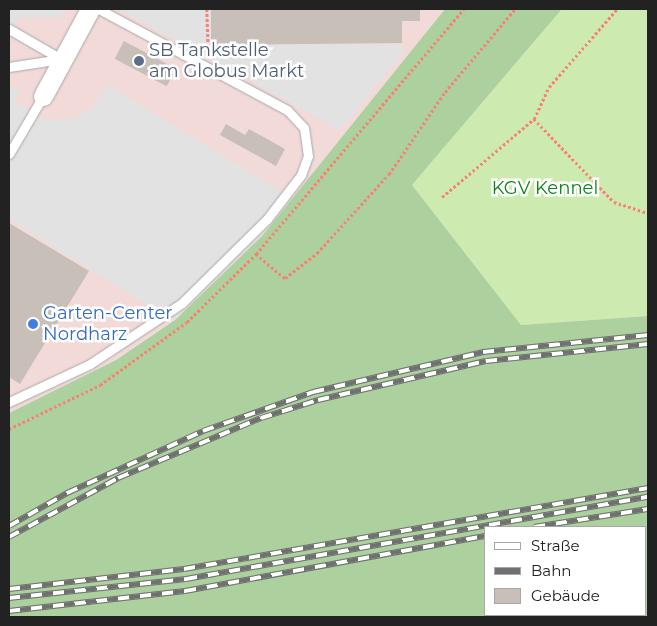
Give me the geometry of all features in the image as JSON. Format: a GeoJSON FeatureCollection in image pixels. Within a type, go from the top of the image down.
{"type":"FeatureCollection","features":[{"type":"Feature","properties":{"kind":"street"},"geometry":{"type":"LineString","coordinates":[[43,96],[61,59],[90,9]]}},
{"type":"Feature","properties":{"kind":"lane"},"geometry":{"type":"LineString","coordinates":[[9,402],[90,364],[182,303],[267,220],[301,175],[308,156],[304,128],[287,110],[99,9]]}},
{"type":"Feature","properties":{"kind":"lane"},"geometry":{"type":"LineString","coordinates":[[9,29],[61,59]]}},
{"type":"Feature","properties":{"kind":"lane"},"geometry":{"type":"LineString","coordinates":[[9,67],[61,59]]}},
{"type":"Feature","properties":{"kind":"lane"},"geometry":{"type":"LineString","coordinates":[[9,154],[43,96]]}},
{"type":"Feature","properties":{"kind":"path"},"geometry":{"type":"LineString","coordinates":[[207,9],[208,47]]}},
{"type":"Feature","properties":{"kind":"path"},"geometry":{"type":"LineString","coordinates":[[9,429],[100,385],[136,362],[187,322],[256,254],[464,9]]}},
{"type":"Feature","properties":{"kind":"path"},"geometry":{"type":"LineString","coordinates":[[256,254],[285,278],[317,253],[389,174],[445,92],[515,9]]}},
{"type":"Feature","properties":{"kind":"path"},"geometry":{"type":"LineString","coordinates":[[442,197],[534,119],[549,87],[617,9]]}},
{"type":"Feature","properties":{"kind":"path"},"geometry":{"type":"LineString","coordinates":[[534,119],[614,202],[629,210],[648,213]]}},
{"type":"Feature","properties":{"kind":"shaded area"},"geometry":{"type":"Polygon","coordinates":[[[9,9],[445,9],[262,236],[175,320],[116,360],[9,413],[9,9]]]}},
{"type":"Feature","properties":{"kind":"shaded area"},"geometry":{"type":"Polygon","coordinates":[[[9,9],[65,9],[60,17],[19,18],[9,32],[9,9]]]}},
{"type":"Feature","properties":{"kind":"shaded area"},"geometry":{"type":"Polygon","coordinates":[[[119,9],[211,9],[211,45],[402,45],[402,54],[340,130],[119,9]]]}},
{"type":"Feature","properties":{"kind":"shaded area"},"geometry":{"type":"Polygon","coordinates":[[[9,84],[20,91],[14,101],[47,121],[74,118],[91,109],[108,85],[292,198],[263,234],[173,321],[9,219],[9,84]]]}},
{"type":"Feature","properties":{"kind":"green space"},"geometry":{"type":"Polygon","coordinates":[[[445,9],[562,9],[412,185],[521,325],[648,316],[648,617],[9,617],[9,413],[116,360],[175,320],[262,236],[445,9]]]}},
{"type":"Feature","properties":{"kind":"green space","name":"KGV Kennel"},"geometry":{"type":"Polygon","coordinates":[[[562,9],[648,9],[648,316],[521,325],[412,185],[562,9]]]}},
{"type":"Feature","properties":{"kind":"building"},"geometry":{"type":"Polygon","coordinates":[[[211,9],[420,9],[420,21],[402,21],[402,43],[211,45],[211,9]]]}},
{"type":"Feature","properties":{"kind":"building"},"geometry":{"type":"Polygon","coordinates":[[[124,41],[176,69],[167,86],[115,59],[124,41]]]}},
{"type":"Feature","properties":{"kind":"building"},"geometry":{"type":"Polygon","coordinates":[[[226,124],[245,135],[249,129],[285,149],[276,166],[220,135],[226,124]]]}},
{"type":"Feature","properties":{"kind":"building","name":"Garten-Center Nordharz"},"geometry":{"type":"Polygon","coordinates":[[[9,223],[89,271],[20,384],[9,377],[9,223]]]}},
{"type":"Feature","properties":{"kind":"railway"},"geometry":{"type":"LineString","coordinates":[[9,526],[67,493],[203,431],[313,392],[483,352],[648,335]]}},
{"type":"Feature","properties":{"kind":"railway"},"geometry":{"type":"LineString","coordinates":[[9,537],[118,478],[261,418],[318,400],[486,361],[648,344]]}},
{"type":"Feature","properties":{"kind":"railway"},"geometry":{"type":"LineString","coordinates":[[9,589],[184,569],[648,488]]}},
{"type":"Feature","properties":{"kind":"railway"},"geometry":{"type":"LineString","coordinates":[[485,526],[648,497]]}},
{"type":"Feature","properties":{"kind":"railway"},"geometry":{"type":"LineString","coordinates":[[540,526],[648,509]]}},
{"type":"Feature","properties":{"kind":"railway"},"geometry":{"type":"LineString","coordinates":[[9,598],[186,579],[484,526]]}},
{"type":"Feature","properties":{"kind":"railway"},"geometry":{"type":"LineString","coordinates":[[9,611],[185,591],[484,536]]}},
{"type":"Feature","properties":{"kind":"place","name":"SB Tankstelle am Globus Markt"},"geometry":{"type":"Point","coordinates":[139,61]}},
{"type":"Feature","properties":{"kind":"place","name":"Garten-Center Nordharz"},"geometry":{"type":"Point","coordinates":[33,324]}}]}
